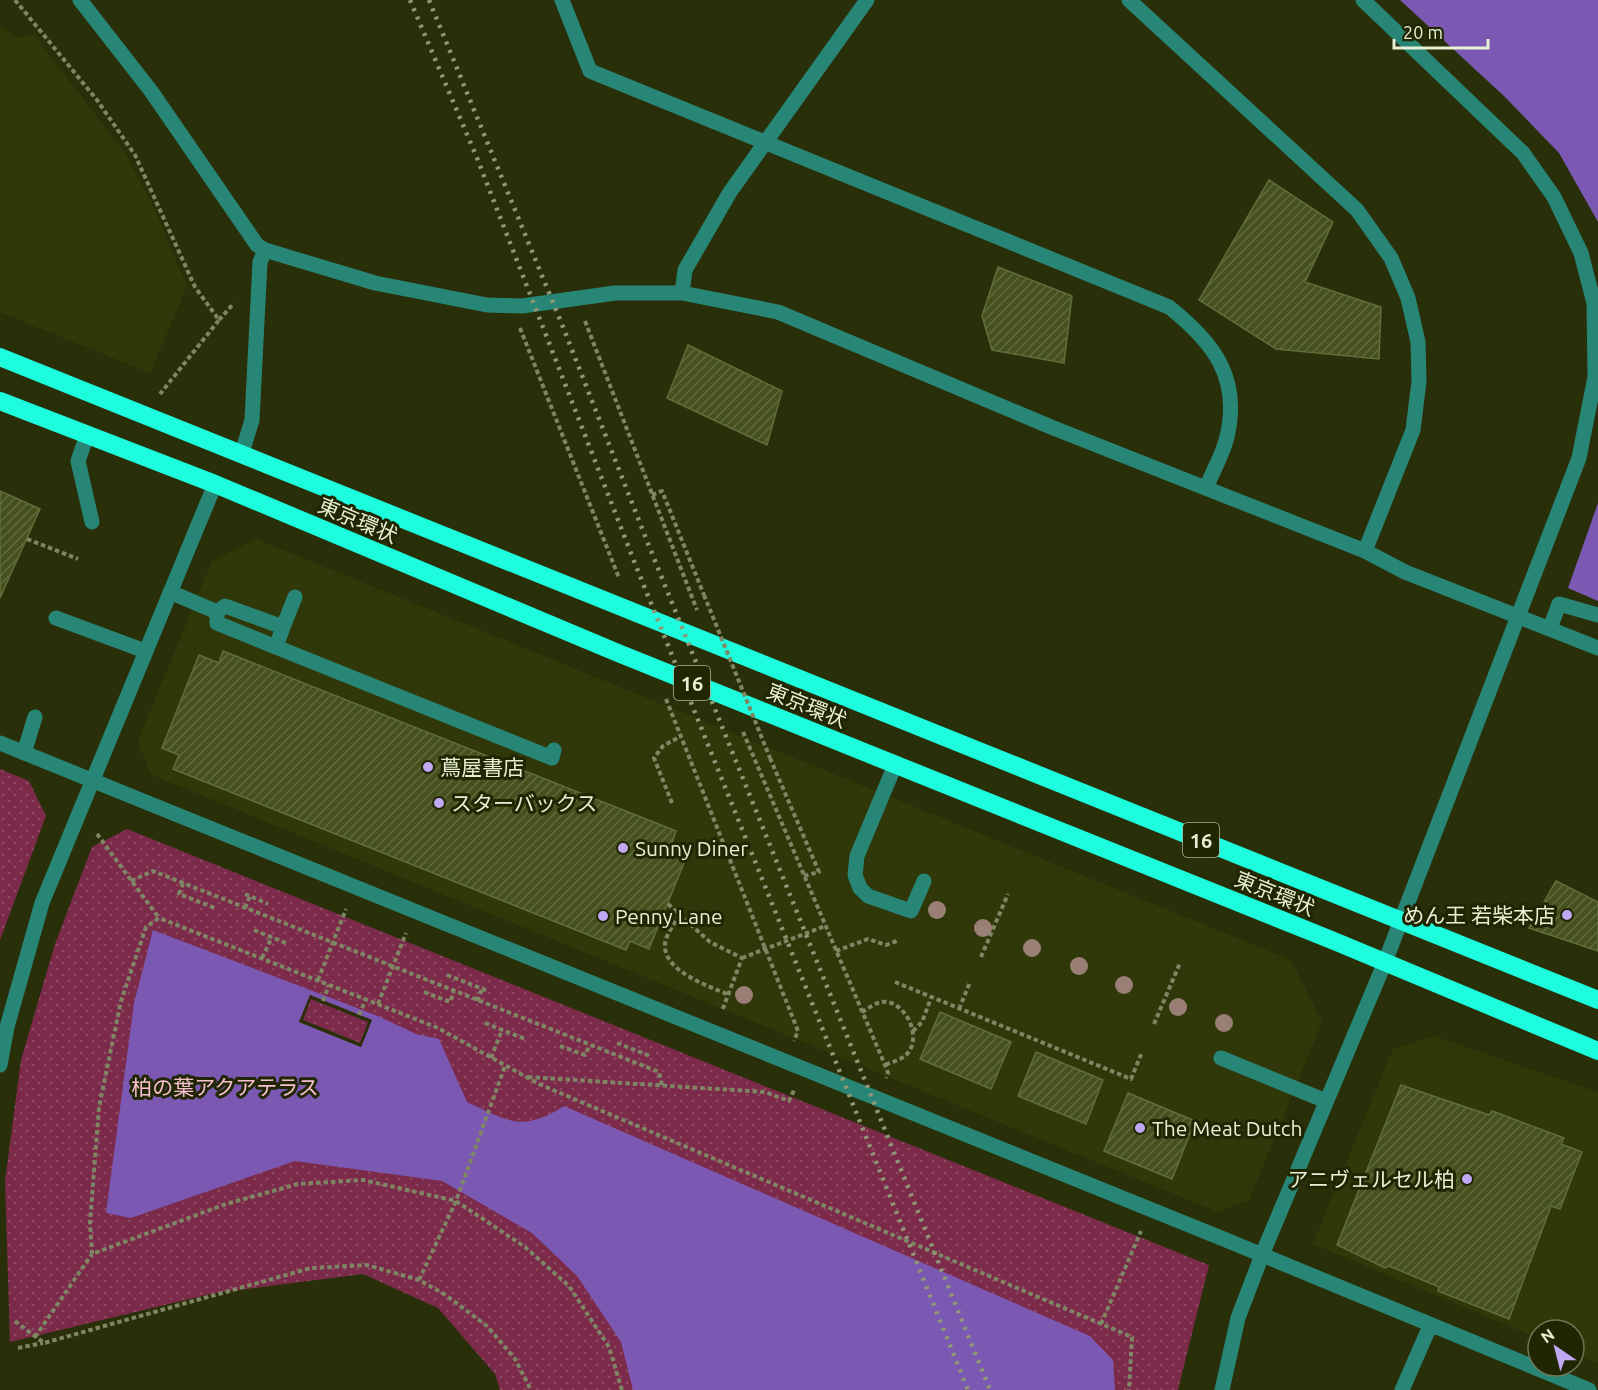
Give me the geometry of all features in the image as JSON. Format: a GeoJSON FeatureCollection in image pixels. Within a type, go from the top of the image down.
{"type":"FeatureCollection","features":[{"type":"Feature","properties":{"kind":"highway","name":"東京環状"},"geometry":{"type":"LineString","coordinates":[[0,357],[1598,1000]]}},
{"type":"Feature","properties":{"kind":"highway","name":"東京環状"},"geometry":{"type":"LineString","coordinates":[[0,401],[214,484],[618,653],[1385,962],[1598,1051]]}},
{"type":"Feature","properties":{"kind":"street"},"geometry":{"type":"LineString","coordinates":[[81,0],[151,92],[257,245],[265,250],[375,283],[487,305],[512,305],[615,293],[682,293],[778,312],[1051,427],[1365,551],[1405,572],[1517,614],[1598,648]]}},
{"type":"Feature","properties":{"kind":"street"},"geometry":{"type":"LineString","coordinates":[[562,0],[590,71],[765,140],[1169,307],[1194,327],[1215,350],[1230,397],[1227,439],[1206,488]]}},
{"type":"Feature","properties":{"kind":"street"},"geometry":{"type":"LineString","coordinates":[[682,293],[685,270],[729,192],[867,0]]}},
{"type":"Feature","properties":{"kind":"street"},"geometry":{"type":"LineString","coordinates":[[1129,0],[1357,210],[1391,258],[1408,297],[1418,342],[1419,381],[1413,430],[1365,551]]}},
{"type":"Feature","properties":{"kind":"street"},"geometry":{"type":"LineString","coordinates":[[1222,1390],[1238,1318],[1262,1255],[1385,962],[1517,614],[1544,552],[1579,458],[1596,377],[1594,303],[1584,263],[1554,197],[1523,153],[1363,0]]}},
{"type":"Feature","properties":{"kind":"street"},"geometry":{"type":"LineString","coordinates":[[242,453],[252,420],[260,262],[265,250]]}},
{"type":"Feature","properties":{"kind":"street"},"geometry":{"type":"LineString","coordinates":[[87,435],[78,461],[92,522]]}},
{"type":"Feature","properties":{"kind":"street"},"geometry":{"type":"LineString","coordinates":[[0,1065],[3,1026],[42,903],[214,484]]}},
{"type":"Feature","properties":{"kind":"street"},"geometry":{"type":"LineString","coordinates":[[170,592],[217,612]]}},
{"type":"Feature","properties":{"kind":"street"},"geometry":{"type":"LineString","coordinates":[[276,647],[295,597]]}},
{"type":"Feature","properties":{"kind":"street"},"geometry":{"type":"LineString","coordinates":[[1550,628],[1559,604],[1598,615]]}},
{"type":"Feature","properties":{"kind":"street"},"geometry":{"type":"LineString","coordinates":[[217,612],[225,606],[283,627]]}},
{"type":"Feature","properties":{"kind":"street"},"geometry":{"type":"LineString","coordinates":[[217,612],[218,623],[276,647],[552,758],[555,750]]}},
{"type":"Feature","properties":{"kind":"street"},"geometry":{"type":"LineString","coordinates":[[56,618],[145,651]]}},
{"type":"Feature","properties":{"kind":"street"},"geometry":{"type":"LineString","coordinates":[[24,753],[35,717]]}},
{"type":"Feature","properties":{"kind":"street"},"geometry":{"type":"LineString","coordinates":[[0,743],[1262,1255],[1588,1390]]}},
{"type":"Feature","properties":{"kind":"street"},"geometry":{"type":"LineString","coordinates":[[895,765],[857,856],[855,875],[860,888],[868,896],[911,911],[924,881]]}},
{"type":"Feature","properties":{"kind":"street"},"geometry":{"type":"LineString","coordinates":[[1221,1058],[1326,1101]]}},
{"type":"Feature","properties":{"kind":"street"},"geometry":{"type":"LineString","coordinates":[[1402,1390],[1430,1326]]}},
{"type":"Feature","properties":{"kind":"path"},"geometry":{"type":"LineString","coordinates":[[15,0],[97,100],[135,155],[195,287],[219,320],[144,415]]}},
{"type":"Feature","properties":{"kind":"path"},"geometry":{"type":"LineString","coordinates":[[575,298],[699,615]]}},
{"type":"Feature","properties":{"kind":"path"},"geometry":{"type":"LineString","coordinates":[[512,305],[621,584]]}},
{"type":"Feature","properties":{"kind":"path"},"geometry":{"type":"LineString","coordinates":[[652,495],[662,491],[819,872],[804,876]]}},
{"type":"Feature","properties":{"kind":"path"},"geometry":{"type":"LineString","coordinates":[[27,539],[78,559]]}},
{"type":"Feature","properties":{"kind":"path"},"geometry":{"type":"LineString","coordinates":[[666,698],[798,1031],[793,1045]]}},
{"type":"Feature","properties":{"kind":"path"},"geometry":{"type":"LineString","coordinates":[[742,729],[885,1065],[888,1073],[884,1081]]}},
{"type":"Feature","properties":{"kind":"path"},"geometry":{"type":"LineString","coordinates":[[672,803],[654,758],[663,746],[681,736]]}},
{"type":"Feature","properties":{"kind":"path"},"geometry":{"type":"LineString","coordinates":[[91,826],[159,918],[438,1028],[505,1066],[563,1095],[1132,1337],[1129,1390]]}},
{"type":"Feature","properties":{"kind":"path"},"geometry":{"type":"LineString","coordinates":[[131,881],[153,871],[392,968],[659,1072],[662,1086]]}},
{"type":"Feature","properties":{"kind":"path"},"geometry":{"type":"LineString","coordinates":[[183,883],[179,894],[215,908]]}},
{"type":"Feature","properties":{"kind":"path"},"geometry":{"type":"LineString","coordinates":[[245,894],[268,904]]}},
{"type":"Feature","properties":{"kind":"path"},"geometry":{"type":"LineString","coordinates":[[981,957],[1008,894]]}},
{"type":"Feature","properties":{"kind":"path"},"geometry":{"type":"LineString","coordinates":[[245,908],[250,897]]}},
{"type":"Feature","properties":{"kind":"path"},"geometry":{"type":"LineString","coordinates":[[668,903],[710,942],[742,958],[826,926]]}},
{"type":"Feature","properties":{"kind":"path"},"geometry":{"type":"LineString","coordinates":[[318,980],[348,906]]}},
{"type":"Feature","properties":{"kind":"path"},"geometry":{"type":"LineString","coordinates":[[680,915],[665,945],[668,957],[676,967],[729,995]]}},
{"type":"Feature","properties":{"kind":"path"},"geometry":{"type":"LineString","coordinates":[[92,1254],[90,1222],[99,1107],[121,1001],[146,927],[159,918]]}},
{"type":"Feature","properties":{"kind":"path"},"geometry":{"type":"LineString","coordinates":[[254,930],[286,943]]}},
{"type":"Feature","properties":{"kind":"path"},"geometry":{"type":"LineString","coordinates":[[378,1004],[407,930]]}},
{"type":"Feature","properties":{"kind":"path"},"geometry":{"type":"LineString","coordinates":[[262,958],[272,937]]}},
{"type":"Feature","properties":{"kind":"path"},"geometry":{"type":"LineString","coordinates":[[836,951],[868,939],[886,945],[899,940]]}},
{"type":"Feature","properties":{"kind":"path"},"geometry":{"type":"LineString","coordinates":[[720,1015],[742,958]]}},
{"type":"Feature","properties":{"kind":"path"},"geometry":{"type":"LineString","coordinates":[[1154,1024],[1180,963]]}},
{"type":"Feature","properties":{"kind":"path"},"geometry":{"type":"LineString","coordinates":[[447,975],[488,992]]}},
{"type":"Feature","properties":{"kind":"path"},"geometry":{"type":"LineString","coordinates":[[895,982],[1131,1078],[1142,1052]]}},
{"type":"Feature","properties":{"kind":"path"},"geometry":{"type":"LineString","coordinates":[[959,1009],[970,982]]}},
{"type":"Feature","properties":{"kind":"path"},"geometry":{"type":"LineString","coordinates":[[324,1001],[329,985]]}},
{"type":"Feature","properties":{"kind":"path"},"geometry":{"type":"LineString","coordinates":[[477,1001],[482,989]]}},
{"type":"Feature","properties":{"kind":"path"},"geometry":{"type":"LineString","coordinates":[[424,992],[450,1002],[454,992]]}},
{"type":"Feature","properties":{"kind":"path"},"geometry":{"type":"LineString","coordinates":[[913,1031],[922,1022],[931,998]]}},
{"type":"Feature","properties":{"kind":"path"},"geometry":{"type":"LineString","coordinates":[[359,1015],[366,999]]}},
{"type":"Feature","properties":{"kind":"path"},"geometry":{"type":"LineString","coordinates":[[862,1012],[877,1003],[888,1002],[904,1014],[913,1031],[915,1041],[904,1057],[885,1065]]}},
{"type":"Feature","properties":{"kind":"path"},"geometry":{"type":"LineString","coordinates":[[485,1023],[525,1039]]}},
{"type":"Feature","properties":{"kind":"path"},"geometry":{"type":"LineString","coordinates":[[491,1058],[502,1030]]}},
{"type":"Feature","properties":{"kind":"path"},"geometry":{"type":"LineString","coordinates":[[617,1043],[650,1056]]}},
{"type":"Feature","properties":{"kind":"path"},"geometry":{"type":"LineString","coordinates":[[560,1046],[585,1055],[590,1045]]}},
{"type":"Feature","properties":{"kind":"path"},"geometry":{"type":"LineString","coordinates":[[622,1057],[627,1047]]}},
{"type":"Feature","properties":{"kind":"path"},"geometry":{"type":"LineString","coordinates":[[419,1280],[459,1194],[505,1066]]}},
{"type":"Feature","properties":{"kind":"path"},"geometry":{"type":"LineString","coordinates":[[527,1077],[765,1092],[789,1101],[796,1087]]}},
{"type":"Feature","properties":{"kind":"path"},"geometry":{"type":"LineString","coordinates":[[35,1337],[92,1254],[226,1204],[298,1184],[363,1180],[456,1201],[525,1247],[569,1286],[609,1347],[622,1390]]}},
{"type":"Feature","properties":{"kind":"path"},"geometry":{"type":"LineString","coordinates":[[1101,1324],[1142,1228]]}},
{"type":"Feature","properties":{"kind":"path"},"geometry":{"type":"LineString","coordinates":[[18,1348],[44,1343],[311,1268],[367,1265],[419,1280],[444,1293],[487,1326],[515,1359],[531,1390]]}},
{"type":"Feature","properties":{"kind":"path"},"geometry":{"type":"LineString","coordinates":[[15,1321],[44,1343]]}},
{"type":"Feature","properties":{"kind":"shaded area"},"geometry":{"type":"Polygon","coordinates":[[[1400,0],[1598,0],[1598,222],[1559,153],[1504,96],[1400,0]]]}},
{"type":"Feature","properties":{"kind":"shaded area"},"geometry":{"type":"Polygon","coordinates":[[[0,26],[17,38],[33,34],[125,153],[151,202],[187,286],[150,373],[0,312],[0,26]]]}},
{"type":"Feature","properties":{"kind":"shaded area"},"geometry":{"type":"Polygon","coordinates":[[[1598,503],[1598,601],[1568,588],[1598,503]]]}},
{"type":"Feature","properties":{"kind":"shaded area"},"geometry":{"type":"Polygon","coordinates":[[[256,539],[1291,960],[1322,1022],[1249,1200],[1218,1212],[150,774],[138,741],[212,561],[256,539]]]}},
{"type":"Feature","properties":{"kind":"shaded area"},"geometry":{"type":"Polygon","coordinates":[[[153,930],[378,1016],[416,1034],[439,1039],[467,1102],[505,1119],[525,1122],[564,1106],[1090,1336],[1113,1360],[1115,1390],[633,1390],[621,1342],[577,1276],[532,1233],[442,1181],[295,1161],[131,1218],[106,1213],[134,1003],[153,930]],[[310,995],[299,1022],[361,1047],[372,1020],[310,995]]]}},
{"type":"Feature","properties":{"kind":"shaded area"},"geometry":{"type":"Polygon","coordinates":[[[1434,1036],[1598,1092],[1598,1363],[1586,1358],[1586,1318],[1526,1318],[1526,1333],[1313,1244],[1393,1049],[1434,1036]]]}},
{"type":"Feature","properties":{"kind":"green space"},"geometry":{"type":"Polygon","coordinates":[[[0,769],[29,781],[46,816],[0,940],[0,769]]]}},
{"type":"Feature","properties":{"kind":"green space","name":"柏の葉アクアテラス"},"geometry":{"type":"Polygon","coordinates":[[[127,829],[1209,1265],[1178,1390],[500,1390],[495,1374],[438,1308],[363,1274],[215,1293],[10,1342],[5,1181],[21,1060],[55,944],[92,847],[127,829]]]}},
{"type":"Feature","properties":{"kind":"pier"},"geometry":{"type":"Polygon","coordinates":[[[310,995],[372,1020],[361,1047],[299,1022],[310,995]],[[311,999],[303,1020],[360,1043],[368,1022],[311,999]]]}},
{"type":"Feature","properties":{"kind":"building"},"geometry":{"type":"Polygon","coordinates":[[[1269,180],[1333,222],[1305,282],[1381,307],[1379,359],[1276,349],[1199,300],[1269,180]]]}},
{"type":"Feature","properties":{"kind":"building"},"geometry":{"type":"Polygon","coordinates":[[[998,267],[1072,296],[1064,363],[992,350],[982,316],[998,267]]]}},
{"type":"Feature","properties":{"kind":"building"},"geometry":{"type":"Polygon","coordinates":[[[688,345],[782,391],[767,445],[667,398],[688,345]]]}},
{"type":"Feature","properties":{"kind":"building"},"geometry":{"type":"Polygon","coordinates":[[[0,491],[40,509],[0,598],[0,491]]]}},
{"type":"Feature","properties":{"kind":"building"},"geometry":{"type":"Polygon","coordinates":[[[223,651],[676,831],[671,846],[688,853],[649,949],[630,941],[626,950],[173,769],[179,755],[162,748],[199,655],[219,663],[223,651]]]}},
{"type":"Feature","properties":{"kind":"building","name":"めん王 若柴本店"},"geometry":{"type":"Polygon","coordinates":[[[1556,881],[1598,902],[1598,951],[1529,928],[1556,881]]]}},
{"type":"Feature","properties":{"kind":"building"},"geometry":{"type":"Polygon","coordinates":[[[940,1012],[1011,1042],[991,1089],[920,1059],[940,1012]]]}},
{"type":"Feature","properties":{"kind":"building"},"geometry":{"type":"Polygon","coordinates":[[[1036,1052],[1103,1080],[1086,1124],[1018,1096],[1036,1052]]]}},
{"type":"Feature","properties":{"kind":"building","name":"アニヴェルセル柏"},"geometry":{"type":"Polygon","coordinates":[[[1401,1085],[1489,1115],[1492,1111],[1564,1138],[1561,1144],[1582,1152],[1560,1209],[1551,1206],[1509,1319],[1438,1291],[1439,1287],[1389,1266],[1385,1268],[1337,1245],[1401,1085]]]}},
{"type":"Feature","properties":{"kind":"building"},"geometry":{"type":"Polygon","coordinates":[[[1128,1093],[1195,1121],[1172,1179],[1104,1151],[1128,1093]]]}},
{"type":"Feature","properties":{"kind":"railway"},"geometry":{"type":"LineString","coordinates":[[410,0],[477,158],[634,561],[968,1390]]}},
{"type":"Feature","properties":{"kind":"railway"},"geometry":{"type":"LineString","coordinates":[[429,0],[563,327],[645,536],[990,1390]]}},
{"type":"Feature","properties":{"kind":"place","name":"蔦屋書店"},"geometry":{"type":"Point","coordinates":[428,767]}},
{"type":"Feature","properties":{"kind":"place","name":"スターバックス"},"geometry":{"type":"Point","coordinates":[439,803]}},
{"type":"Feature","properties":{"kind":"place","name":"Sunny Diner"},"geometry":{"type":"Point","coordinates":[623,848]}},
{"type":"Feature","properties":{"kind":"place","name":"めん王 若柴本店"},"geometry":{"type":"Point","coordinates":[1567,915]}},
{"type":"Feature","properties":{"kind":"place","name":"Penny Lane"},"geometry":{"type":"Point","coordinates":[603,916]}},
{"type":"Feature","properties":{"kind":"place","name":"The Meat Dutch"},"geometry":{"type":"Point","coordinates":[1140,1128]}},
{"type":"Feature","properties":{"kind":"place","name":"アニヴェルセル柏"},"geometry":{"type":"Point","coordinates":[1467,1179]}}]}
